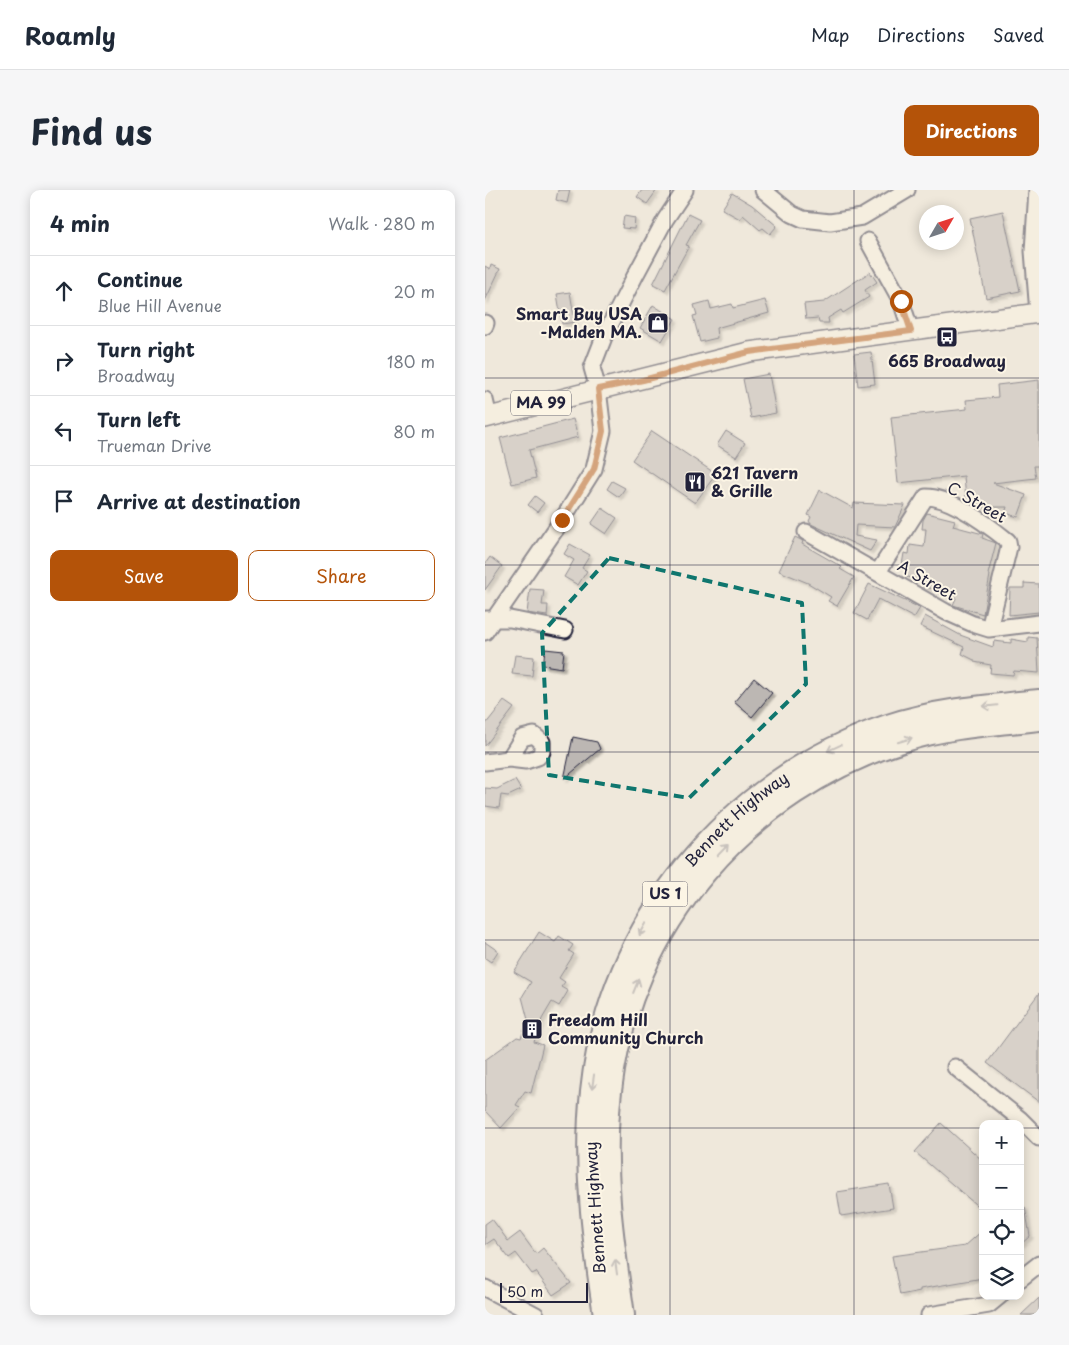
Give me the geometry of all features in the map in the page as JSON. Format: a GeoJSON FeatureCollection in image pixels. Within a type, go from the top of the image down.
{"type":"FeatureCollection","features":[{"type":"Feature","properties":{"kind":"highway","name":"Bennett Highway"},"geometry":{"type":"LineString","coordinates":[[605,1315],[589,1176],[590,1112],[595,1069],[604,1027],[617,985],[641,933],[667,890],[694,856],[739,810],[785,776],[829,750],[888,726],[929,715],[1039,701]]}},
{"type":"Feature","properties":{"kind":"highway","name":"Bennett Highway"},"geometry":{"type":"LineString","coordinates":[[623,1315],[607,1176],[607,1127],[612,1071],[621,1029],[637,982],[662,932],[681,902],[712,862],[741,832],[774,805],[828,771],[887,746],[928,734],[970,726],[1039,719]]}},
{"type":"Feature","properties":{"kind":"main road","name":"MA 99"},"geometry":{"type":"LineString","coordinates":[[486,411],[643,380],[749,352],[1039,313]]}},
{"type":"Feature","properties":{"kind":"street"},"geometry":{"type":"LineString","coordinates":[[488,624],[594,469],[603,431],[598,389],[592,368],[604,337],[661,228],[685,190]]}},
{"type":"Feature","properties":{"kind":"street"},"geometry":{"type":"LineString","coordinates":[[763,190],[793,214],[803,218],[830,222],[855,220],[907,190]]}},
{"type":"Feature","properties":{"kind":"street"},"geometry":{"type":"LineString","coordinates":[[1037,190],[1033,251],[1039,313]]}},
{"type":"Feature","properties":{"kind":"street"},"geometry":{"type":"LineString","coordinates":[[868,241],[901,301],[911,331]]}},
{"type":"Feature","properties":{"kind":"street","name":"C Street"},"geometry":{"type":"LineString","coordinates":[[878,572],[927,497],[937,497],[983,522],[1008,541],[1009,547],[989,629]]}},
{"type":"Feature","properties":{"kind":"street","name":"A Street"},"geometry":{"type":"LineString","coordinates":[[806,532],[947,612],[989,629],[1039,623]]}},
{"type":"Feature","properties":{"kind":"street"},"geometry":{"type":"LineString","coordinates":[[488,624],[510,619],[565,630]]}},
{"type":"Feature","properties":{"kind":"street"},"geometry":{"type":"LineString","coordinates":[[485,762],[509,759]]}},
{"type":"Feature","properties":{"kind":"street"},"geometry":{"type":"LineString","coordinates":[[955,1067],[1039,1138]]}},
{"type":"Feature","properties":{"kind":"street"},"geometry":{"type":"LineString","coordinates":[[1024,1276],[1039,1264]]}},
{"type":"Feature","properties":{"kind":"street"},"geometry":{"type":"LineString","coordinates":[[485,1288],[537,1315]]}},
{"type":"Feature","properties":{"kind":"street"},"geometry":{"type":"LineString","coordinates":[[929,1315],[989,1305],[995,1300]]}},
{"type":"Feature","properties":{"kind":"highlighted area"},"geometry":{"type":"Polygon","coordinates":[[[609,558],[802,603],[806,684],[689,798],[549,775],[542,633],[609,558]]]}},
{"type":"Feature","properties":{"kind":"building"},"geometry":{"type":"Polygon","coordinates":[[[558,190],[570,190],[567,203],[556,200],[558,190]]]}},
{"type":"Feature","properties":{"kind":"building"},"geometry":{"type":"Polygon","coordinates":[[[642,190],[657,190],[647,204],[637,197],[642,190]]]}},
{"type":"Feature","properties":{"kind":"building"},"geometry":{"type":"Polygon","coordinates":[[[732,193],[752,205],[777,226],[770,234],[763,228],[760,230],[743,215],[740,219],[722,209],[732,193]]]}},
{"type":"Feature","properties":{"kind":"building"},"geometry":{"type":"Polygon","coordinates":[[[1003,211],[1020,291],[986,298],[970,218],[1003,211]]]}},
{"type":"Feature","properties":{"kind":"building"},"geometry":{"type":"Polygon","coordinates":[[[688,214],[700,220],[686,245],[689,246],[665,290],[653,284],[688,214]]]}},
{"type":"Feature","properties":{"kind":"building"},"geometry":{"type":"Polygon","coordinates":[[[624,216],[635,218],[634,229],[622,228],[624,216]]]}},
{"type":"Feature","properties":{"kind":"building"},"geometry":{"type":"Polygon","coordinates":[[[491,265],[500,269],[485,301],[485,266],[490,269],[491,265]]]}},
{"type":"Feature","properties":{"kind":"building"},"geometry":{"type":"Polygon","coordinates":[[[870,272],[877,282],[865,290],[869,297],[843,313],[841,310],[828,318],[829,323],[819,323],[818,318],[806,319],[804,304],[824,302],[870,272]]]}},
{"type":"Feature","properties":{"kind":"building"},"geometry":{"type":"Polygon","coordinates":[[[570,292],[575,322],[562,324],[557,294],[570,292]]]}},
{"type":"Feature","properties":{"kind":"building"},"geometry":{"type":"Polygon","coordinates":[[[765,300],[769,313],[716,328],[717,338],[700,342],[693,316],[697,315],[694,305],[709,301],[711,309],[732,304],[733,308],[765,300]]]}},
{"type":"Feature","properties":{"kind":"building","name":"Smart Buy USA -Malden MA."},"geometry":{"type":"Polygon","coordinates":[[[653,305],[675,319],[662,341],[640,328],[653,305]]]}},
{"type":"Feature","properties":{"kind":"building"},"geometry":{"type":"Polygon","coordinates":[[[871,352],[875,384],[858,386],[854,354],[871,352]]]}},
{"type":"Feature","properties":{"kind":"building"},"geometry":{"type":"Polygon","coordinates":[[[769,374],[776,413],[751,418],[743,379],[769,374]]]}},
{"type":"Feature","properties":{"kind":"building"},"geometry":{"type":"Polygon","coordinates":[[[1039,380],[1039,466],[1034,466],[1036,478],[993,483],[1026,495],[1018,517],[1005,513],[1007,507],[978,507],[966,500],[964,476],[898,483],[891,417],[967,409],[966,400],[998,397],[997,385],[1039,380]]]}},
{"type":"Feature","properties":{"kind":"building"},"geometry":{"type":"Polygon","coordinates":[[[573,419],[578,437],[529,450],[536,478],[512,484],[500,438],[573,419]]]}},
{"type":"Feature","properties":{"kind":"building"},"geometry":{"type":"Polygon","coordinates":[[[652,431],[716,474],[695,503],[632,460],[652,431]]]}},
{"type":"Feature","properties":{"kind":"building"},"geometry":{"type":"Polygon","coordinates":[[[726,431],[745,443],[736,457],[717,445],[726,431]]]}},
{"type":"Feature","properties":{"kind":"building"},"geometry":{"type":"Polygon","coordinates":[[[612,481],[625,488],[619,497],[607,489],[612,481]]]}},
{"type":"Feature","properties":{"kind":"building"},"geometry":{"type":"Polygon","coordinates":[[[820,490],[853,508],[854,503],[905,505],[895,527],[856,525],[855,536],[877,540],[870,551],[811,524],[809,521],[811,517],[808,515],[820,490]]]}},
{"type":"Feature","properties":{"kind":"building"},"geometry":{"type":"Polygon","coordinates":[[[535,496],[544,503],[537,512],[528,505],[535,496]]]}},
{"type":"Feature","properties":{"kind":"building"},"geometry":{"type":"Polygon","coordinates":[[[602,508],[617,518],[606,534],[591,524],[602,508]]]}},
{"type":"Feature","properties":{"kind":"building"},"geometry":{"type":"Polygon","coordinates":[[[927,513],[955,520],[953,526],[983,534],[982,538],[996,543],[988,574],[990,575],[983,614],[953,605],[956,598],[940,594],[941,590],[923,587],[924,579],[906,577],[908,566],[902,565],[904,553],[909,554],[910,545],[924,547],[926,529],[922,529],[923,520],[927,513]]]}},
{"type":"Feature","properties":{"kind":"building"},"geometry":{"type":"Polygon","coordinates":[[[795,537],[803,541],[802,544],[842,567],[840,569],[854,577],[837,606],[828,601],[831,597],[808,583],[779,571],[795,537]]]}},
{"type":"Feature","properties":{"kind":"building"},"geometry":{"type":"Polygon","coordinates":[[[570,544],[590,555],[582,568],[587,571],[578,585],[564,577],[574,560],[564,554],[570,544]]]}},
{"type":"Feature","properties":{"kind":"building"},"geometry":{"type":"Polygon","coordinates":[[[490,557],[502,566],[485,590],[485,564],[490,557]]]}},
{"type":"Feature","properties":{"kind":"building"},"geometry":{"type":"Polygon","coordinates":[[[1024,583],[1039,584],[1039,612],[1009,615],[1010,588],[1024,588],[1024,583]]]}},
{"type":"Feature","properties":{"kind":"building"},"geometry":{"type":"Polygon","coordinates":[[[869,584],[920,608],[914,618],[878,599],[867,620],[854,613],[869,584]]]}},
{"type":"Feature","properties":{"kind":"building"},"geometry":{"type":"Polygon","coordinates":[[[530,589],[544,590],[542,605],[548,605],[547,616],[527,613],[530,589]]]}},
{"type":"Feature","properties":{"kind":"building"},"geometry":{"type":"Polygon","coordinates":[[[925,616],[960,635],[993,647],[994,641],[1011,643],[1011,639],[1028,642],[1028,637],[1037,638],[1039,673],[1014,671],[1013,675],[990,673],[991,665],[974,662],[974,660],[962,654],[964,647],[920,626],[925,616]]]}},
{"type":"Feature","properties":{"kind":"building"},"geometry":{"type":"Polygon","coordinates":[[[545,649],[564,651],[562,668],[543,665],[545,649]]]}},
{"type":"Feature","properties":{"kind":"building"},"geometry":{"type":"Polygon","coordinates":[[[515,655],[534,657],[532,676],[512,674],[515,655]]]}},
{"type":"Feature","properties":{"kind":"building"},"geometry":{"type":"Polygon","coordinates":[[[754,678],[772,693],[752,717],[734,702],[754,678]]]}},
{"type":"Feature","properties":{"kind":"building"},"geometry":{"type":"Polygon","coordinates":[[[504,701],[514,708],[485,746],[485,725],[504,701]]]}},
{"type":"Feature","properties":{"kind":"building"},"geometry":{"type":"Polygon","coordinates":[[[573,737],[597,742],[600,749],[564,779],[573,737]]]}},
{"type":"Feature","properties":{"kind":"building"},"geometry":{"type":"Polygon","coordinates":[[[515,780],[521,790],[508,796],[501,795],[499,808],[485,806],[485,788],[497,789],[515,780]]]}},
{"type":"Feature","properties":{"kind":"building","name":"Freedom Hill Community Church"},"geometry":{"type":"Polygon","coordinates":[[[539,932],[555,942],[559,936],[573,945],[569,951],[574,954],[559,978],[565,982],[561,987],[568,991],[559,1006],[552,1002],[542,1019],[534,1042],[543,1045],[531,1093],[525,1091],[516,1105],[520,1107],[501,1128],[485,1111],[485,1060],[517,1037],[521,1038],[528,1020],[522,997],[531,982],[514,972],[539,932]]]}},
{"type":"Feature","properties":{"kind":"building"},"geometry":{"type":"Polygon","coordinates":[[[485,942],[498,951],[491,962],[485,958],[485,942]]]}},
{"type":"Feature","properties":{"kind":"building"},"geometry":{"type":"Polygon","coordinates":[[[1039,993],[1039,1102],[987,1063],[1039,993]]]}},
{"type":"Feature","properties":{"kind":"building"},"geometry":{"type":"Polygon","coordinates":[[[941,1123],[979,1157],[979,1208],[915,1152],[941,1123]]]}},
{"type":"Feature","properties":{"kind":"building"},"geometry":{"type":"Polygon","coordinates":[[[889,1184],[893,1208],[841,1216],[837,1192],[889,1184]]]}},
{"type":"Feature","properties":{"kind":"building"},"geometry":{"type":"Polygon","coordinates":[[[1024,1207],[1025,1207],[1030,1236],[1024,1241],[1024,1207]]]}},
{"type":"Feature","properties":{"kind":"building"},"geometry":{"type":"Polygon","coordinates":[[[492,1219],[508,1241],[520,1232],[536,1254],[543,1248],[571,1283],[553,1295],[536,1272],[532,1274],[516,1253],[509,1258],[494,1239],[485,1245],[485,1224],[492,1219]]]}},
{"type":"Feature","properties":{"kind":"building"},"geometry":{"type":"Polygon","coordinates":[[[979,1234],[979,1279],[920,1289],[920,1291],[900,1295],[892,1256],[965,1246],[979,1234]]]}},
{"type":"Feature","properties":{"kind":"building"},"geometry":{"type":"Polygon","coordinates":[[[1039,1298],[1039,1315],[1021,1315],[1039,1298]]]}},
{"type":"Feature","properties":{"kind":"place","name":"Smart Buy USA -Malden MA."},"geometry":{"type":"Point","coordinates":[658,323]}},
{"type":"Feature","properties":{"kind":"place","name":"665 Broadway"},"geometry":{"type":"Point","coordinates":[947,337]}},
{"type":"Feature","properties":{"kind":"place","name":"621 Tavern & Grille"},"geometry":{"type":"Point","coordinates":[695,482]}},
{"type":"Feature","properties":{"kind":"place","name":"Freedom Hill Community Church"},"geometry":{"type":"Point","coordinates":[532,1029]}},
{"type":"Feature","properties":{"kind":"route"},"geometry":{"type":"LineString","coordinates":[[562,520],[594,469],[603,431],[598,389],[643,380],[749,352],[911,331],[901,301]]}}]}
